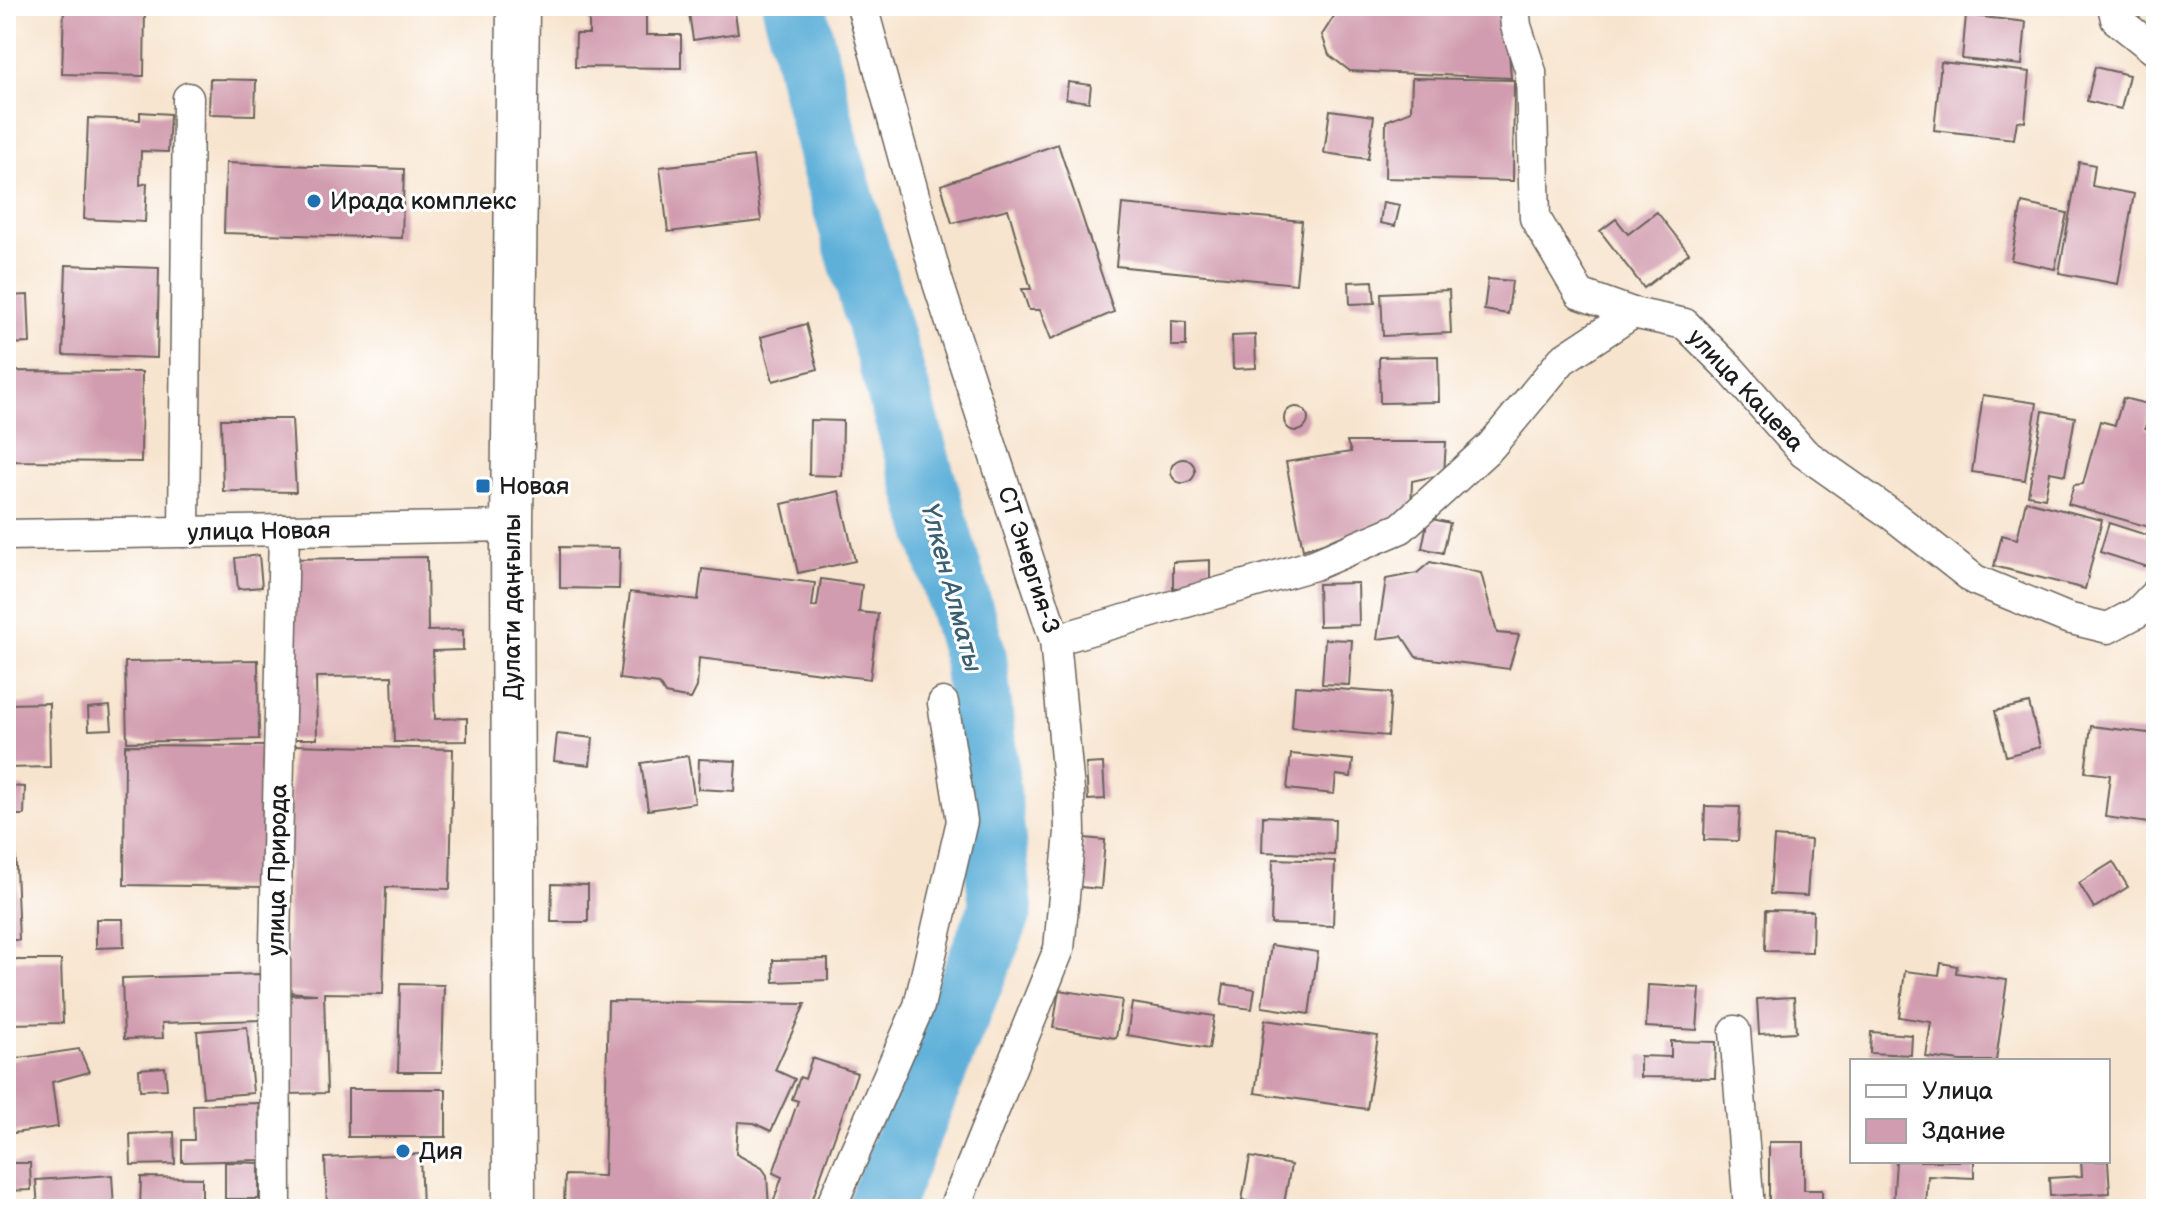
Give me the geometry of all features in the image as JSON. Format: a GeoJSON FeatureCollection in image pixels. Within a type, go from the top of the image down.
{"type":"FeatureCollection","features":[{"type":"Feature","properties":{"kind":"main road","name":"Дулати даңғылы"},"geometry":{"type":"LineString","coordinates":[[514,1209],[512,526],[518,6]]}},
{"type":"Feature","properties":{"kind":"street","name":"СТ Энергия-3"},"geometry":{"type":"LineString","coordinates":[[862,6],[938,283],[1055,640],[1069,791],[1070,832],[1059,949],[954,1209]]}},
{"type":"Feature","properties":{"kind":"street","name":"улица Кацева"},"geometry":{"type":"LineString","coordinates":[[1514,6],[1516,26],[1531,72],[1535,218],[1580,294],[1633,313],[1685,324],[1731,370],[1804,453],[1895,517],[1975,580],[2067,618],[2108,628],[2138,612],[2156,593]]}},
{"type":"Feature","properties":{"kind":"street"},"geometry":{"type":"LineString","coordinates":[[2113,6],[2116,19],[2156,51]]}},
{"type":"Feature","properties":{"kind":"street"},"geometry":{"type":"LineString","coordinates":[[184,532],[188,98]]}},
{"type":"Feature","properties":{"kind":"street"},"geometry":{"type":"LineString","coordinates":[[1055,640],[1314,565],[1401,528],[1491,446],[1562,360],[1633,313]]}},
{"type":"Feature","properties":{"kind":"street","name":"улица Новая"},"geometry":{"type":"LineString","coordinates":[[6,535],[512,526]]}},
{"type":"Feature","properties":{"kind":"street","name":"улица Природа"},"geometry":{"type":"LineString","coordinates":[[276,1209],[275,944],[284,530]]}},
{"type":"Feature","properties":{"kind":"street"},"geometry":{"type":"LineString","coordinates":[[830,1209],[919,1006],[962,821],[943,703]]}},
{"type":"Feature","properties":{"kind":"street"},"geometry":{"type":"LineString","coordinates":[[1735,1031],[1749,1209]]}},
{"type":"Feature","properties":{"kind":"building"},"geometry":{"type":"Polygon","coordinates":[[[64,6],[145,6],[144,76],[62,74],[64,6]]]}},
{"type":"Feature","properties":{"kind":"building"},"geometry":{"type":"Polygon","coordinates":[[[213,6],[238,6],[238,8],[213,10],[213,6]]]}},
{"type":"Feature","properties":{"kind":"building"},"geometry":{"type":"Polygon","coordinates":[[[589,6],[646,6],[646,35],[681,35],[681,68],[575,67],[576,34],[589,34],[589,6]]]}},
{"type":"Feature","properties":{"kind":"building"},"geometry":{"type":"Polygon","coordinates":[[[688,6],[734,6],[738,33],[693,40],[688,6]]]}},
{"type":"Feature","properties":{"kind":"building"},"geometry":{"type":"Polygon","coordinates":[[[1348,6],[1460,6],[1459,13],[1506,13],[1511,78],[1350,71],[1329,55],[1322,35],[1338,10],[1348,6]]]}},
{"type":"Feature","properties":{"kind":"building"},"geometry":{"type":"Polygon","coordinates":[[[2038,6],[2065,6],[2064,12],[2038,6]]]}},
{"type":"Feature","properties":{"kind":"building"},"geometry":{"type":"Polygon","coordinates":[[[1966,15],[2026,22],[2022,65],[1962,59],[1966,15]]]}},
{"type":"Feature","properties":{"kind":"building"},"geometry":{"type":"Polygon","coordinates":[[[1941,62],[2030,72],[2025,122],[2017,121],[2014,139],[1934,130],[1941,62]]]}},
{"type":"Feature","properties":{"kind":"building"},"geometry":{"type":"Polygon","coordinates":[[[2095,67],[2129,75],[2121,109],[2087,101],[2095,67]]]}},
{"type":"Feature","properties":{"kind":"building"},"geometry":{"type":"Polygon","coordinates":[[[1412,78],[1514,80],[1513,181],[1385,178],[1386,121],[1411,111],[1412,78]]]}},
{"type":"Feature","properties":{"kind":"building"},"geometry":{"type":"Polygon","coordinates":[[[210,79],[256,80],[255,115],[209,114],[210,79]]]}},
{"type":"Feature","properties":{"kind":"building"},"geometry":{"type":"Polygon","coordinates":[[[1068,82],[1091,85],[1089,102],[1066,99],[1068,82]]]}},
{"type":"Feature","properties":{"kind":"building"},"geometry":{"type":"Polygon","coordinates":[[[6,103],[13,103],[10,237],[6,237],[6,103]]]}},
{"type":"Feature","properties":{"kind":"building"},"geometry":{"type":"Polygon","coordinates":[[[1330,110],[1374,116],[1368,159],[1324,153],[1330,110]]]}},
{"type":"Feature","properties":{"kind":"building"},"geometry":{"type":"Polygon","coordinates":[[[140,112],[170,114],[168,152],[141,151],[140,185],[147,183],[145,222],[84,219],[88,118],[140,120],[140,112]]]}},
{"type":"Feature","properties":{"kind":"building"},"geometry":{"type":"Polygon","coordinates":[[[1058,144],[1114,312],[1051,339],[1040,310],[1029,310],[1022,289],[1031,289],[1008,209],[952,223],[941,185],[1058,144]]]}},
{"type":"Feature","properties":{"kind":"building"},"geometry":{"type":"Polygon","coordinates":[[[753,156],[761,221],[668,232],[660,167],[753,156]]]}},
{"type":"Feature","properties":{"kind":"building"},"geometry":{"type":"Polygon","coordinates":[[[2079,162],[2095,165],[2092,186],[2134,194],[2118,284],[2059,273],[2079,162]]]}},
{"type":"Feature","properties":{"kind":"building","name":"Ирада комплекс"},"geometry":{"type":"Polygon","coordinates":[[[226,163],[404,169],[402,238],[224,233],[226,163]]]}},
{"type":"Feature","properties":{"kind":"building"},"geometry":{"type":"Polygon","coordinates":[[[1383,202],[1400,205],[1395,226],[1380,223],[1383,202]]]}},
{"type":"Feature","properties":{"kind":"building"},"geometry":{"type":"Polygon","coordinates":[[[2022,203],[2067,213],[2055,269],[2011,260],[2022,203]]]}},
{"type":"Feature","properties":{"kind":"building"},"geometry":{"type":"Polygon","coordinates":[[[1122,204],[1302,221],[1296,284],[1116,266],[1122,204]]]}},
{"type":"Feature","properties":{"kind":"building"},"geometry":{"type":"Polygon","coordinates":[[[1657,212],[1689,253],[1644,288],[1600,231],[1616,219],[1628,234],[1657,212]]]}},
{"type":"Feature","properties":{"kind":"building"},"geometry":{"type":"Polygon","coordinates":[[[66,265],[159,268],[157,358],[63,355],[66,265]]]}},
{"type":"Feature","properties":{"kind":"building"},"geometry":{"type":"Polygon","coordinates":[[[1488,279],[1512,281],[1508,314],[1484,310],[1488,279]]]}},
{"type":"Feature","properties":{"kind":"building"},"geometry":{"type":"Polygon","coordinates":[[[1373,281],[1375,303],[1350,304],[1349,282],[1373,281]]]}},
{"type":"Feature","properties":{"kind":"building"},"geometry":{"type":"Polygon","coordinates":[[[1449,290],[1451,333],[1383,336],[1381,293],[1449,290]]]}},
{"type":"Feature","properties":{"kind":"building"},"geometry":{"type":"Polygon","coordinates":[[[28,295],[30,343],[6,344],[6,296],[28,295]]]}},
{"type":"Feature","properties":{"kind":"building"},"geometry":{"type":"Polygon","coordinates":[[[1171,321],[1186,322],[1186,346],[1171,346],[1171,321]]]}},
{"type":"Feature","properties":{"kind":"building"},"geometry":{"type":"Polygon","coordinates":[[[806,324],[818,369],[773,381],[761,337],[806,324]]]}},
{"type":"Feature","properties":{"kind":"building"},"geometry":{"type":"Polygon","coordinates":[[[1255,335],[1256,368],[1233,369],[1232,336],[1255,335]]]}},
{"type":"Feature","properties":{"kind":"building"},"geometry":{"type":"Polygon","coordinates":[[[1438,356],[1439,402],[1380,403],[1379,357],[1438,356]]]}},
{"type":"Feature","properties":{"kind":"building"},"geometry":{"type":"Polygon","coordinates":[[[6,371],[142,372],[141,462],[6,461],[6,371]]]}},
{"type":"Feature","properties":{"kind":"building"},"geometry":{"type":"Polygon","coordinates":[[[1983,395],[2037,403],[2025,480],[1972,472],[1983,395]]]}},
{"type":"Feature","properties":{"kind":"building"},"geometry":{"type":"Polygon","coordinates":[[[2123,398],[2151,405],[2145,428],[2156,431],[2156,529],[2068,504],[2074,485],[2083,484],[2100,421],[2115,425],[2123,398]]]}},
{"type":"Feature","properties":{"kind":"building"},"geometry":{"type":"Polygon","coordinates":[[[1296,407],[1307,414],[1308,419],[1301,430],[1296,431],[1285,424],[1284,419],[1291,408],[1296,407]]]}},
{"type":"Feature","properties":{"kind":"building"},"geometry":{"type":"Polygon","coordinates":[[[2043,411],[2075,417],[2065,475],[2050,472],[2045,498],[2028,495],[2043,411]]]}},
{"type":"Feature","properties":{"kind":"building"},"geometry":{"type":"Polygon","coordinates":[[[221,419],[292,419],[296,492],[223,491],[221,419]]]}},
{"type":"Feature","properties":{"kind":"building"},"geometry":{"type":"Polygon","coordinates":[[[810,420],[843,421],[842,476],[809,475],[810,420]]]}},
{"type":"Feature","properties":{"kind":"building"},"geometry":{"type":"Polygon","coordinates":[[[1347,442],[1446,442],[1444,474],[1412,481],[1411,512],[1303,550],[1286,462],[1351,452],[1347,442]]]}},
{"type":"Feature","properties":{"kind":"building"},"geometry":{"type":"Polygon","coordinates":[[[1183,459],[1194,466],[1195,471],[1188,482],[1183,483],[1172,476],[1171,471],[1178,460],[1183,459]]]}},
{"type":"Feature","properties":{"kind":"building"},"geometry":{"type":"Polygon","coordinates":[[[839,491],[855,561],[798,573],[782,504],[839,491]]]}},
{"type":"Feature","properties":{"kind":"building"},"geometry":{"type":"Polygon","coordinates":[[[2026,501],[2102,520],[2085,589],[1994,566],[2002,535],[2017,539],[2026,501]]]}},
{"type":"Feature","properties":{"kind":"building"},"geometry":{"type":"Polygon","coordinates":[[[1428,518],[1450,523],[1443,553],[1422,548],[1428,518]]]}},
{"type":"Feature","properties":{"kind":"building"},"geometry":{"type":"Polygon","coordinates":[[[2109,523],[2156,538],[2151,568],[2100,552],[2109,523]]]}},
{"type":"Feature","properties":{"kind":"building"},"geometry":{"type":"Polygon","coordinates":[[[560,547],[620,548],[619,589],[560,588],[560,547]]]}},
{"type":"Feature","properties":{"kind":"building"},"geometry":{"type":"Polygon","coordinates":[[[259,555],[262,587],[238,589],[235,558],[259,555]]]}},
{"type":"Feature","properties":{"kind":"building"},"geometry":{"type":"Polygon","coordinates":[[[427,557],[428,631],[463,630],[463,650],[433,651],[435,719],[467,718],[467,741],[394,742],[392,676],[316,677],[317,739],[291,739],[287,559],[427,557]]]}},
{"type":"Feature","properties":{"kind":"building"},"geometry":{"type":"Polygon","coordinates":[[[1210,560],[1210,587],[1173,588],[1173,562],[1210,560]]]}},
{"type":"Feature","properties":{"kind":"building"},"geometry":{"type":"Polygon","coordinates":[[[1430,562],[1481,573],[1497,633],[1519,635],[1509,669],[1416,657],[1402,636],[1377,639],[1386,579],[1417,573],[1430,562]]]}},
{"type":"Feature","properties":{"kind":"building"},"geometry":{"type":"Polygon","coordinates":[[[702,569],[815,583],[812,607],[817,606],[821,579],[862,585],[859,612],[878,614],[870,679],[699,658],[697,687],[691,699],[665,694],[659,684],[619,679],[630,592],[698,600],[702,569]]]}},
{"type":"Feature","properties":{"kind":"building"},"geometry":{"type":"Polygon","coordinates":[[[1358,583],[1359,625],[1319,626],[1318,584],[1358,583]]]}},
{"type":"Feature","properties":{"kind":"building"},"geometry":{"type":"Polygon","coordinates":[[[1325,639],[1352,640],[1349,685],[1322,684],[1325,639]]]}},
{"type":"Feature","properties":{"kind":"building"},"geometry":{"type":"Polygon","coordinates":[[[258,660],[259,739],[127,742],[125,662],[258,660]]]}},
{"type":"Feature","properties":{"kind":"building"},"geometry":{"type":"Polygon","coordinates":[[[1295,686],[1391,693],[1388,736],[1292,728],[1295,686]]]}},
{"type":"Feature","properties":{"kind":"building"},"geometry":{"type":"Polygon","coordinates":[[[49,703],[50,767],[6,768],[6,704],[49,703]]]}},
{"type":"Feature","properties":{"kind":"building"},"geometry":{"type":"Polygon","coordinates":[[[2029,703],[2040,747],[2006,756],[1995,711],[2029,703]]]}},
{"type":"Feature","properties":{"kind":"building"},"geometry":{"type":"Polygon","coordinates":[[[110,706],[112,729],[89,730],[88,708],[110,706]]]}},
{"type":"Feature","properties":{"kind":"building"},"geometry":{"type":"Polygon","coordinates":[[[2091,726],[2156,734],[2156,824],[2105,817],[2110,775],[2085,772],[2091,726]]]}},
{"type":"Feature","properties":{"kind":"building"},"geometry":{"type":"Polygon","coordinates":[[[557,734],[593,738],[590,765],[554,761],[557,734]]]}},
{"type":"Feature","properties":{"kind":"building"},"geometry":{"type":"Polygon","coordinates":[[[125,745],[264,746],[263,887],[124,885],[125,745]]]}},
{"type":"Feature","properties":{"kind":"building"},"geometry":{"type":"Polygon","coordinates":[[[291,745],[453,749],[450,889],[386,887],[383,994],[324,993],[327,1093],[288,1094],[285,995],[317,994],[286,992],[291,745]]]}},
{"type":"Feature","properties":{"kind":"building"},"geometry":{"type":"Polygon","coordinates":[[[1291,754],[1353,760],[1351,777],[1336,775],[1334,794],[1287,789],[1291,754]]]}},
{"type":"Feature","properties":{"kind":"building"},"geometry":{"type":"Polygon","coordinates":[[[688,756],[695,803],[648,810],[641,763],[688,756]]]}},
{"type":"Feature","properties":{"kind":"building"},"geometry":{"type":"Polygon","coordinates":[[[699,759],[736,761],[734,791],[698,789],[699,759]]]}},
{"type":"Feature","properties":{"kind":"building"},"geometry":{"type":"Polygon","coordinates":[[[1103,763],[1105,799],[1088,800],[1086,764],[1103,763]]]}},
{"type":"Feature","properties":{"kind":"building"},"geometry":{"type":"Polygon","coordinates":[[[6,786],[25,787],[24,815],[6,815],[6,786]]]}},
{"type":"Feature","properties":{"kind":"building"},"geometry":{"type":"Polygon","coordinates":[[[1705,806],[1740,807],[1738,841],[1704,840],[1705,806]]]}},
{"type":"Feature","properties":{"kind":"building"},"geometry":{"type":"Polygon","coordinates":[[[1263,816],[1335,819],[1334,855],[1262,852],[1263,816]]]}},
{"type":"Feature","properties":{"kind":"building"},"geometry":{"type":"Polygon","coordinates":[[[1774,837],[1811,840],[1807,896],[1770,894],[1774,837]]]}},
{"type":"Feature","properties":{"kind":"building"},"geometry":{"type":"Polygon","coordinates":[[[1084,838],[1105,840],[1101,889],[1080,887],[1084,838]]]}},
{"type":"Feature","properties":{"kind":"building"},"geometry":{"type":"Polygon","coordinates":[[[6,844],[15,844],[19,940],[6,940],[6,844]]]}},
{"type":"Feature","properties":{"kind":"building"},"geometry":{"type":"Polygon","coordinates":[[[1273,859],[1335,861],[1333,926],[1271,924],[1273,859]]]}},
{"type":"Feature","properties":{"kind":"building"},"geometry":{"type":"Polygon","coordinates":[[[2113,862],[2128,887],[2094,908],[2079,883],[2113,862]]]}},
{"type":"Feature","properties":{"kind":"building"},"geometry":{"type":"Polygon","coordinates":[[[552,884],[588,885],[588,922],[551,922],[552,884]]]}},
{"type":"Feature","properties":{"kind":"building"},"geometry":{"type":"Polygon","coordinates":[[[1766,910],[1813,911],[1812,952],[1765,951],[1766,910]]]}},
{"type":"Feature","properties":{"kind":"building"},"geometry":{"type":"Polygon","coordinates":[[[96,919],[123,919],[124,947],[96,948],[96,919]]]}},
{"type":"Feature","properties":{"kind":"building"},"geometry":{"type":"Polygon","coordinates":[[[1271,945],[1318,952],[1309,1014],[1262,1007],[1271,945]]]}},
{"type":"Feature","properties":{"kind":"building"},"geometry":{"type":"Polygon","coordinates":[[[828,959],[828,980],[774,982],[773,960],[828,959]]]}},
{"type":"Feature","properties":{"kind":"building"},"geometry":{"type":"Polygon","coordinates":[[[6,960],[61,960],[63,1023],[6,1024],[6,960]]]}},
{"type":"Feature","properties":{"kind":"building"},"geometry":{"type":"Polygon","coordinates":[[[1941,963],[1957,966],[1956,973],[2007,980],[1996,1059],[1926,1057],[1931,1022],[1899,1017],[1905,971],[1939,975],[1941,963]]]}},
{"type":"Feature","properties":{"kind":"building"},"geometry":{"type":"Polygon","coordinates":[[[262,974],[263,1020],[162,1023],[163,1038],[124,1039],[122,978],[262,974]]]}},
{"type":"Feature","properties":{"kind":"building"},"geometry":{"type":"Polygon","coordinates":[[[400,984],[444,985],[442,1072],[398,1072],[400,984]]]}},
{"type":"Feature","properties":{"kind":"building"},"geometry":{"type":"Polygon","coordinates":[[[1224,984],[1255,989],[1252,1009],[1221,1005],[1224,984]]]}},
{"type":"Feature","properties":{"kind":"building"},"geometry":{"type":"Polygon","coordinates":[[[1648,985],[1700,988],[1697,1030],[1646,1027],[1648,985]]]}},
{"type":"Feature","properties":{"kind":"building"},"geometry":{"type":"Polygon","coordinates":[[[1059,990],[1122,1000],[1116,1038],[1053,1028],[1059,990]]]}},
{"type":"Feature","properties":{"kind":"building"},"geometry":{"type":"Polygon","coordinates":[[[1794,997],[1796,1032],[1759,1034],[1757,999],[1794,997]]]}},
{"type":"Feature","properties":{"kind":"building"},"geometry":{"type":"Polygon","coordinates":[[[608,1001],[805,1004],[775,1070],[795,1079],[771,1131],[754,1123],[738,1122],[736,1154],[762,1168],[767,1175],[769,1209],[564,1207],[565,1175],[604,1176],[608,1001]]]}},
{"type":"Feature","properties":{"kind":"building"},"geometry":{"type":"Polygon","coordinates":[[[1132,1003],[1214,1016],[1209,1049],[1127,1035],[1132,1003]]]}},
{"type":"Feature","properties":{"kind":"building"},"geometry":{"type":"Polygon","coordinates":[[[1265,1020],[1378,1036],[1367,1109],[1255,1093],[1265,1020]]]}},
{"type":"Feature","properties":{"kind":"building"},"geometry":{"type":"Polygon","coordinates":[[[247,1027],[253,1093],[203,1097],[197,1031],[247,1027]]]}},
{"type":"Feature","properties":{"kind":"building"},"geometry":{"type":"Polygon","coordinates":[[[1871,1032],[1912,1035],[1911,1055],[1870,1053],[1871,1032]]]}},
{"type":"Feature","properties":{"kind":"building"},"geometry":{"type":"Polygon","coordinates":[[[1671,1041],[1716,1042],[1715,1078],[1640,1077],[1640,1056],[1671,1057],[1671,1041]]]}},
{"type":"Feature","properties":{"kind":"building"},"geometry":{"type":"Polygon","coordinates":[[[79,1049],[89,1072],[52,1082],[58,1127],[6,1134],[6,1060],[79,1049]]]}},
{"type":"Feature","properties":{"kind":"building"},"geometry":{"type":"Polygon","coordinates":[[[812,1058],[857,1073],[809,1209],[771,1209],[782,1177],[773,1173],[798,1101],[792,1099],[800,1077],[805,1079],[812,1058]]]}},
{"type":"Feature","properties":{"kind":"building"},"geometry":{"type":"Polygon","coordinates":[[[165,1067],[167,1089],[140,1090],[139,1069],[165,1067]]]}},
{"type":"Feature","properties":{"kind":"building"},"geometry":{"type":"Polygon","coordinates":[[[348,1089],[446,1089],[446,1137],[348,1137],[348,1089]]]}},
{"type":"Feature","properties":{"kind":"building"},"geometry":{"type":"Polygon","coordinates":[[[259,1103],[261,1160],[182,1162],[182,1140],[194,1140],[193,1105],[259,1103]]]}},
{"type":"Feature","properties":{"kind":"building"},"geometry":{"type":"Polygon","coordinates":[[[174,1132],[175,1164],[131,1165],[130,1134],[174,1132]]]}},
{"type":"Feature","properties":{"kind":"building"},"geometry":{"type":"Polygon","coordinates":[[[1769,1142],[1804,1142],[1804,1190],[1822,1190],[1822,1209],[1769,1209],[1769,1142]]]}},
{"type":"Feature","properties":{"kind":"building"},"geometry":{"type":"Polygon","coordinates":[[[420,1154],[422,1209],[327,1209],[325,1158],[420,1154]]]}},
{"type":"Feature","properties":{"kind":"building"},"geometry":{"type":"Polygon","coordinates":[[[1250,1157],[1291,1165],[1283,1209],[1242,1200],[1250,1157]]]}},
{"type":"Feature","properties":{"kind":"building"},"geometry":{"type":"Polygon","coordinates":[[[225,1162],[259,1163],[259,1199],[225,1199],[225,1162]]]}},
{"type":"Feature","properties":{"kind":"building"},"geometry":{"type":"Polygon","coordinates":[[[6,1163],[30,1163],[31,1190],[6,1191],[6,1163]]]}},
{"type":"Feature","properties":{"kind":"building"},"geometry":{"type":"Polygon","coordinates":[[[1896,1163],[1974,1163],[1974,1178],[1928,1176],[1926,1208],[1893,1206],[1896,1163]]]}},
{"type":"Feature","properties":{"kind":"building"},"geometry":{"type":"Polygon","coordinates":[[[2081,1163],[2108,1163],[2110,1193],[2050,1196],[2049,1178],[2082,1176],[2081,1163]]]}},
{"type":"Feature","properties":{"kind":"building"},"geometry":{"type":"Polygon","coordinates":[[[112,1175],[114,1209],[38,1209],[36,1180],[112,1175]]]}},
{"type":"Feature","properties":{"kind":"building"},"geometry":{"type":"Polygon","coordinates":[[[141,1177],[202,1178],[202,1198],[229,1209],[140,1209],[141,1177]]]}},
{"type":"Feature","properties":{"kind":"building"},"geometry":{"type":"Polygon","coordinates":[[[971,1204],[995,1207],[995,1209],[970,1209],[971,1204]]]}},
{"type":"Feature","properties":{"kind":"waterway","name":"Үлкен Алматы"},"geometry":{"type":"LineString","coordinates":[[794,6],[830,156],[975,657],[1001,909],[878,1209]]}},
{"type":"Feature","properties":{"kind":"place","name":"Ирада комплекс"},"geometry":{"type":"Point","coordinates":[314,201]}},
{"type":"Feature","properties":{"kind":"place","name":"Новая"},"geometry":{"type":"Point","coordinates":[483,486]}},
{"type":"Feature","properties":{"kind":"place","name":"Дия"},"geometry":{"type":"Point","coordinates":[403,1151]}}]}
